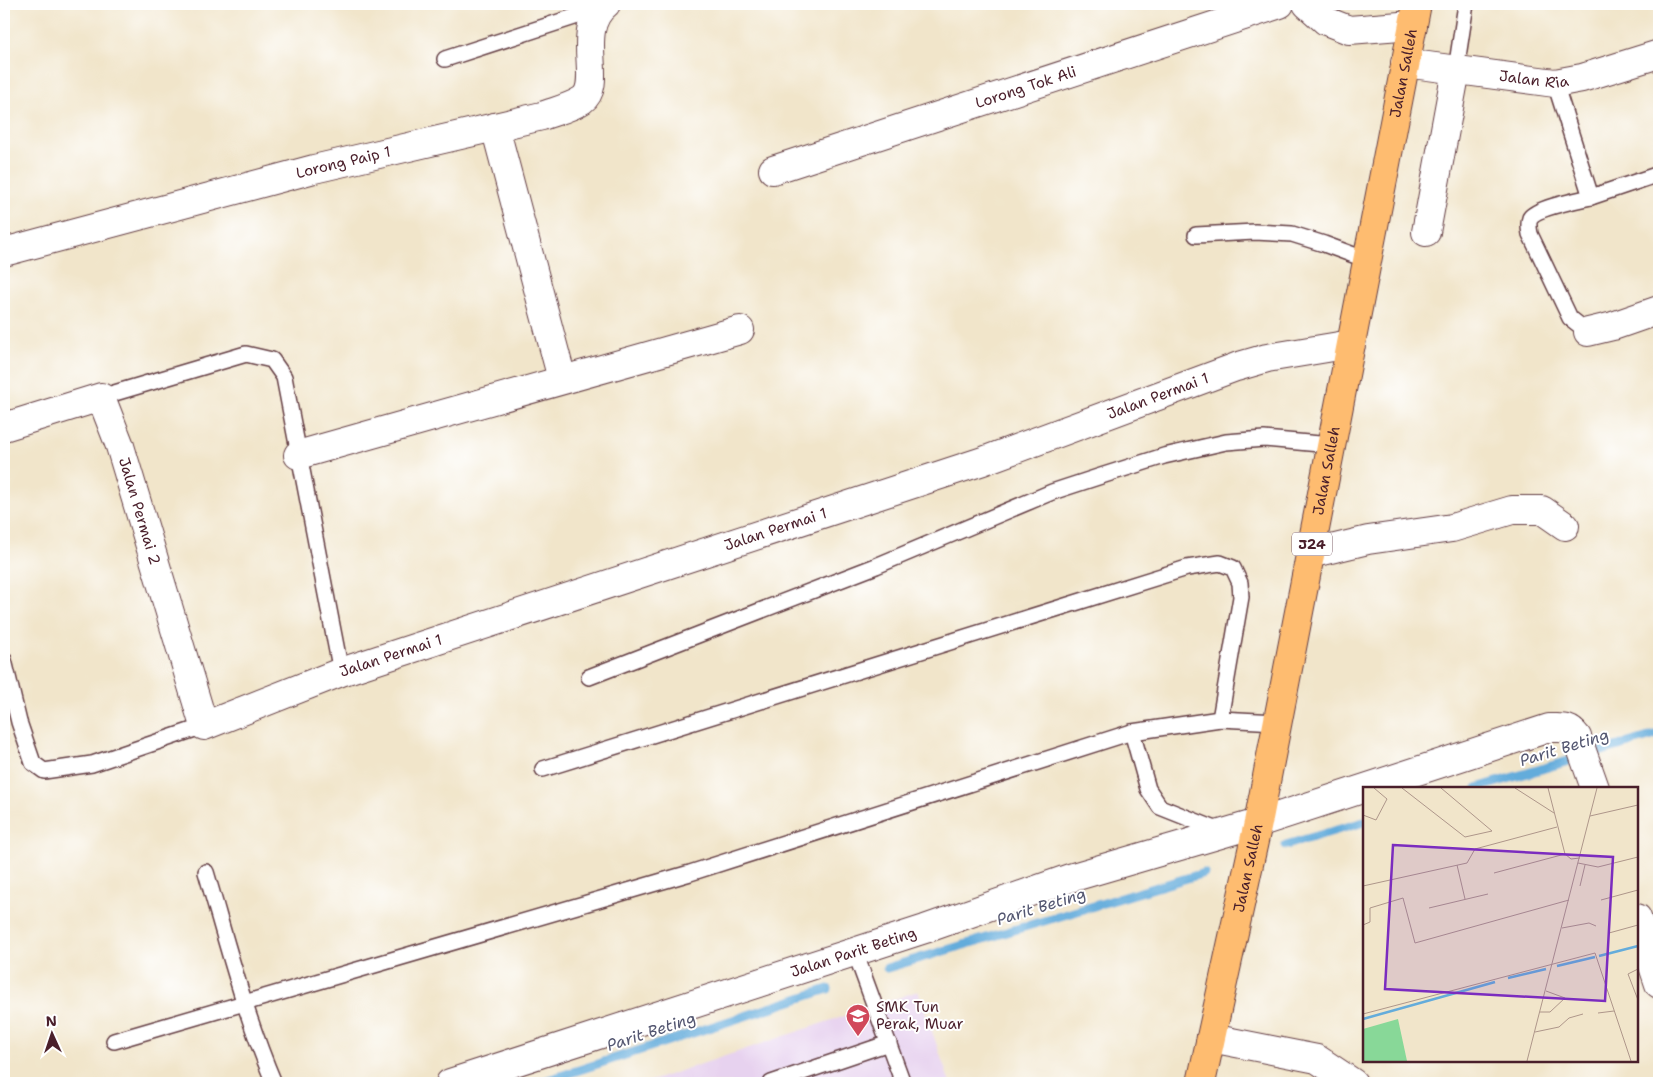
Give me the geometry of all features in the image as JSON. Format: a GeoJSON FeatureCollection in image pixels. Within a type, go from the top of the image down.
{"type":"FeatureCollection","features":[{"type":"Feature","properties":{"kind":"main road","name":"Jalan Salleh"},"geometry":{"type":"LineString","coordinates":[[1202,1083],[1258,823],[1415,15]]}},
{"type":"Feature","properties":{"kind":"street","name":"Lorong Tok Ali"},"geometry":{"type":"LineString","coordinates":[[773,170],[1280,4]]}},
{"type":"Feature","properties":{"kind":"street"},"geometry":{"type":"LineString","coordinates":[[1307,4],[1326,21],[1349,30],[1415,15]]}},
{"type":"Feature","properties":{"kind":"street","name":"Lorong Paip 1"},"geometry":{"type":"LineString","coordinates":[[4,252],[314,169],[542,116],[568,107],[583,99],[589,90],[591,78],[589,43],[592,23],[603,6]]}},
{"type":"Feature","properties":{"kind":"street","name":"Jalan Ria"},"geometry":{"type":"LineString","coordinates":[[1405,63],[1555,83],[1582,78],[1659,54]]}},
{"type":"Feature","properties":{"kind":"street"},"geometry":{"type":"LineString","coordinates":[[1426,232],[1456,70]]}},
{"type":"Feature","properties":{"kind":"street"},"geometry":{"type":"LineString","coordinates":[[495,127],[562,379]]}},
{"type":"Feature","properties":{"kind":"street"},"geometry":{"type":"LineString","coordinates":[[1588,332],[1613,326],[1659,310]]}},
{"type":"Feature","properties":{"kind":"street"},"geometry":{"type":"LineString","coordinates":[[298,455],[740,330]]}},
{"type":"Feature","properties":{"kind":"street","name":"Jalan Permai 1"},"geometry":{"type":"LineString","coordinates":[[204,726],[341,672],[983,461],[1236,368],[1268,358],[1351,344]]}},
{"type":"Feature","properties":{"kind":"street"},"geometry":{"type":"LineString","coordinates":[[4,427],[102,397]]}},
{"type":"Feature","properties":{"kind":"street","name":"Jalan Permai 2"},"geometry":{"type":"LineString","coordinates":[[102,397],[120,446],[204,726]]}},
{"type":"Feature","properties":{"kind":"street"},"geometry":{"type":"LineString","coordinates":[[1310,554],[1368,540],[1452,528],[1512,510],[1542,510],[1565,526]]}},
{"type":"Feature","properties":{"kind":"street","name":"Jalan Parit Beting"},"geometry":{"type":"LineString","coordinates":[[1368,787],[1549,728],[1572,730],[1577,738],[1591,777]]}},
{"type":"Feature","properties":{"kind":"street","name":"Jalan Parit Beting"},"geometry":{"type":"LineString","coordinates":[[450,1083],[934,926],[1070,878],[1258,823],[1363,789]]}},
{"type":"Feature","properties":{"kind":"street"},"geometry":{"type":"LineString","coordinates":[[1638,921],[1659,984]]}},
{"type":"Feature","properties":{"kind":"street"},"geometry":{"type":"LineString","coordinates":[[1211,1038],[1317,1059],[1353,1083]]}},
{"type":"Feature","properties":{"kind":"lane"},"geometry":{"type":"LineString","coordinates":[[1456,70],[1466,4]]}},
{"type":"Feature","properties":{"kind":"lane"},"geometry":{"type":"LineString","coordinates":[[445,59],[603,6]]}},
{"type":"Feature","properties":{"kind":"lane"},"geometry":{"type":"LineString","coordinates":[[1555,83],[1591,197]]}},
{"type":"Feature","properties":{"kind":"lane"},"geometry":{"type":"LineString","coordinates":[[1588,332],[1570,318],[1530,234],[1528,224],[1531,217],[1539,212],[1659,174]]}},
{"type":"Feature","properties":{"kind":"lane"},"geometry":{"type":"LineString","coordinates":[[1196,236],[1255,232],[1292,234],[1367,260]]}},
{"type":"Feature","properties":{"kind":"lane"},"geometry":{"type":"LineString","coordinates":[[102,397],[246,354],[272,360],[284,376],[341,672]]}},
{"type":"Feature","properties":{"kind":"lane"},"geometry":{"type":"LineString","coordinates":[[589,677],[876,566],[1052,492],[1164,456],[1226,442],[1264,439],[1331,445]]}},
{"type":"Feature","properties":{"kind":"lane"},"geometry":{"type":"LineString","coordinates":[[543,769],[1187,568],[1220,562],[1233,568],[1240,582],[1241,597],[1220,719]]}},
{"type":"Feature","properties":{"kind":"lane"},"geometry":{"type":"LineString","coordinates":[[4,660],[19,722],[33,763],[44,772],[92,764],[204,726]]}},
{"type":"Feature","properties":{"kind":"lane"},"geometry":{"type":"LineString","coordinates":[[114,1040],[690,873],[1132,732],[1220,719],[1277,722]]}},
{"type":"Feature","properties":{"kind":"lane"},"geometry":{"type":"LineString","coordinates":[[1132,732],[1148,789],[1160,807],[1225,832]]}},
{"type":"Feature","properties":{"kind":"lane"},"geometry":{"type":"LineString","coordinates":[[206,872],[244,1002],[274,1083]]}},
{"type":"Feature","properties":{"kind":"lane"},"geometry":{"type":"LineString","coordinates":[[855,952],[903,1083]]}},
{"type":"Feature","properties":{"kind":"lane"},"geometry":{"type":"LineString","coordinates":[[771,1083],[889,1043]]}},
{"type":"Feature","properties":{"kind":"shaded area","name":"SMK Tun Perak, Muar"},"geometry":{"type":"Polygon","coordinates":[[[918,991],[950,1083],[645,1083],[918,991]]]}},
{"type":"Feature","properties":{"kind":"waterway","name":"Parit Beting"},"geometry":{"type":"LineString","coordinates":[[1480,787],[1659,734]]}},
{"type":"Feature","properties":{"kind":"waterway","name":"Parit Beting"},"geometry":{"type":"LineString","coordinates":[[1286,845],[1363,822]]}},
{"type":"Feature","properties":{"kind":"waterway","name":"Parit Beting"},"geometry":{"type":"LineString","coordinates":[[887,968],[1204,873]]}},
{"type":"Feature","properties":{"kind":"waterway","name":"Parit Beting"},"geometry":{"type":"LineString","coordinates":[[539,1083],[828,989]]}},
{"type":"Feature","properties":{"kind":"place","name":"SMK Tun Perak, Muar"},"geometry":{"type":"Point","coordinates":[858,1037]}}]}
